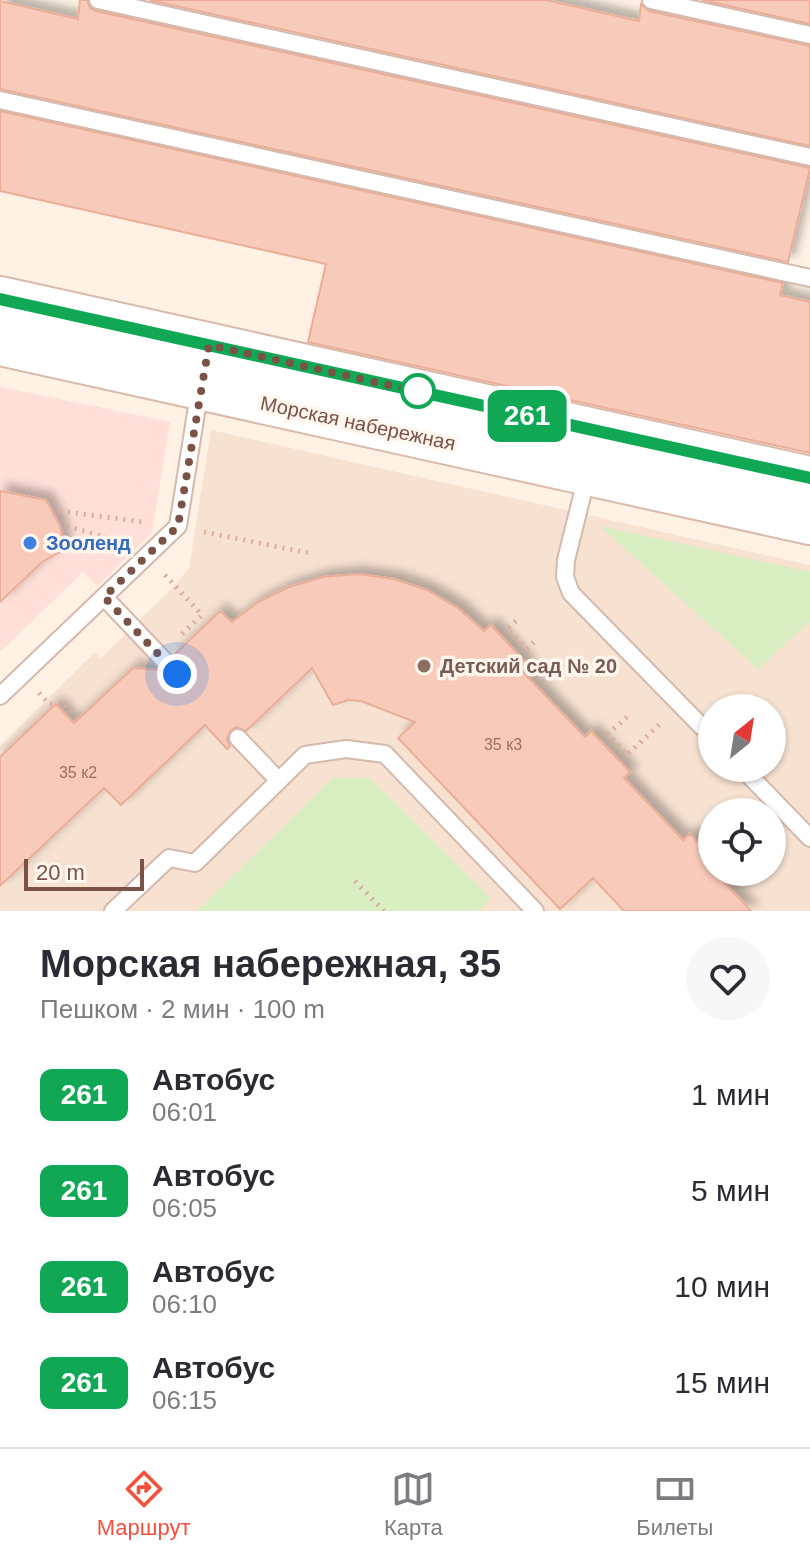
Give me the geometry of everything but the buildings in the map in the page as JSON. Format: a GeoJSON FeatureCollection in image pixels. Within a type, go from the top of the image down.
{"type":"FeatureCollection","features":[{"type":"Feature","properties":{"kind":"street"},"geometry":{"type":"LineString","coordinates":[[0,299],[204,366],[591,452],[810,522]]}},
{"type":"Feature","properties":{"kind":"street"},"geometry":{"type":"LineString","coordinates":[[0,343],[204,366]]}},
{"type":"Feature","properties":{"kind":"street"},"geometry":{"type":"LineString","coordinates":[[591,452],[810,479]]}},
{"type":"Feature","properties":{"kind":"lane"},"geometry":{"type":"LineString","coordinates":[[98,0],[810,157]]}},
{"type":"Feature","properties":{"kind":"lane"},"geometry":{"type":"LineString","coordinates":[[651,0],[810,35]]}},
{"type":"Feature","properties":{"kind":"lane"},"geometry":{"type":"LineString","coordinates":[[0,100],[810,278]]}},
{"type":"Feature","properties":{"kind":"lane"},"geometry":{"type":"LineString","coordinates":[[0,696],[178,526],[204,366]]}},
{"type":"Feature","properties":{"kind":"lane"},"geometry":{"type":"LineString","coordinates":[[591,452],[566,560],[565,577],[571,593],[698,723]]}},
{"type":"Feature","properties":{"kind":"lane"},"geometry":{"type":"LineString","coordinates":[[104,597],[177,674]]}},
{"type":"Feature","properties":{"kind":"lane"},"geometry":{"type":"LineString","coordinates":[[238,738],[279,781]]}},
{"type":"Feature","properties":{"kind":"lane"},"geometry":{"type":"LineString","coordinates":[[113,911],[169,858],[195,863],[305,755],[346,749],[385,754],[535,911]]}},
{"type":"Feature","properties":{"kind":"lane"},"geometry":{"type":"LineString","coordinates":[[756,782],[810,838]]}},
{"type":"Feature","properties":{"kind":"path"},"geometry":{"type":"LineString","coordinates":[[182,634],[202,615],[196,609]]}},
{"type":"Feature","properties":{"kind":"path"},"geometry":{"type":"LineString","coordinates":[[516,621],[507,629],[527,649],[535,641]]}},
{"type":"Feature","properties":{"kind":"path"},"geometry":{"type":"LineString","coordinates":[[49,704],[64,703],[79,719]]}},
{"type":"Feature","properties":{"kind":"path"},"geometry":{"type":"LineString","coordinates":[[627,717],[608,734],[627,755],[680,705]]}},
{"type":"Feature","properties":{"kind":"path"},"geometry":{"type":"LineString","coordinates":[[355,881],[384,911]]}},
{"type":"Feature","properties":{"kind":"shaded area"},"geometry":{"type":"Polygon","coordinates":[[[0,387],[170,422],[152,533],[97,586],[83,572],[0,652],[0,387]]]}},
{"type":"Feature","properties":{"kind":"shaded area"},"geometry":{"type":"Polygon","coordinates":[[[211,430],[810,565],[810,911],[0,911],[0,746],[95,652],[101,658],[189,568],[211,430]]]}},
{"type":"Feature","properties":{"kind":"green space"},"geometry":{"type":"Polygon","coordinates":[[[600,526],[810,572],[810,621],[758,669],[600,526]]]}},
{"type":"Feature","properties":{"kind":"green space"},"geometry":{"type":"Polygon","coordinates":[[[333,778],[370,778],[491,898],[479,911],[197,911],[333,778]]]}},
{"type":"Feature","properties":{"kind":"bus line","name":"261"},"geometry":{"type":"LineString","coordinates":[[0,299],[810,478]]}},
{"type":"Feature","properties":{"kind":"place","name":"Зооленд"},"geometry":{"type":"Point","coordinates":[30,543]}},
{"type":"Feature","properties":{"kind":"place","name":"Детский сад № 20"},"geometry":{"type":"Point","coordinates":[424,666]}},
{"type":"Feature","properties":{"kind":"route"},"geometry":{"type":"LineString","coordinates":[[177,674],[104,597],[178,526],[209,345],[424,393],[418,391]]}}]}
